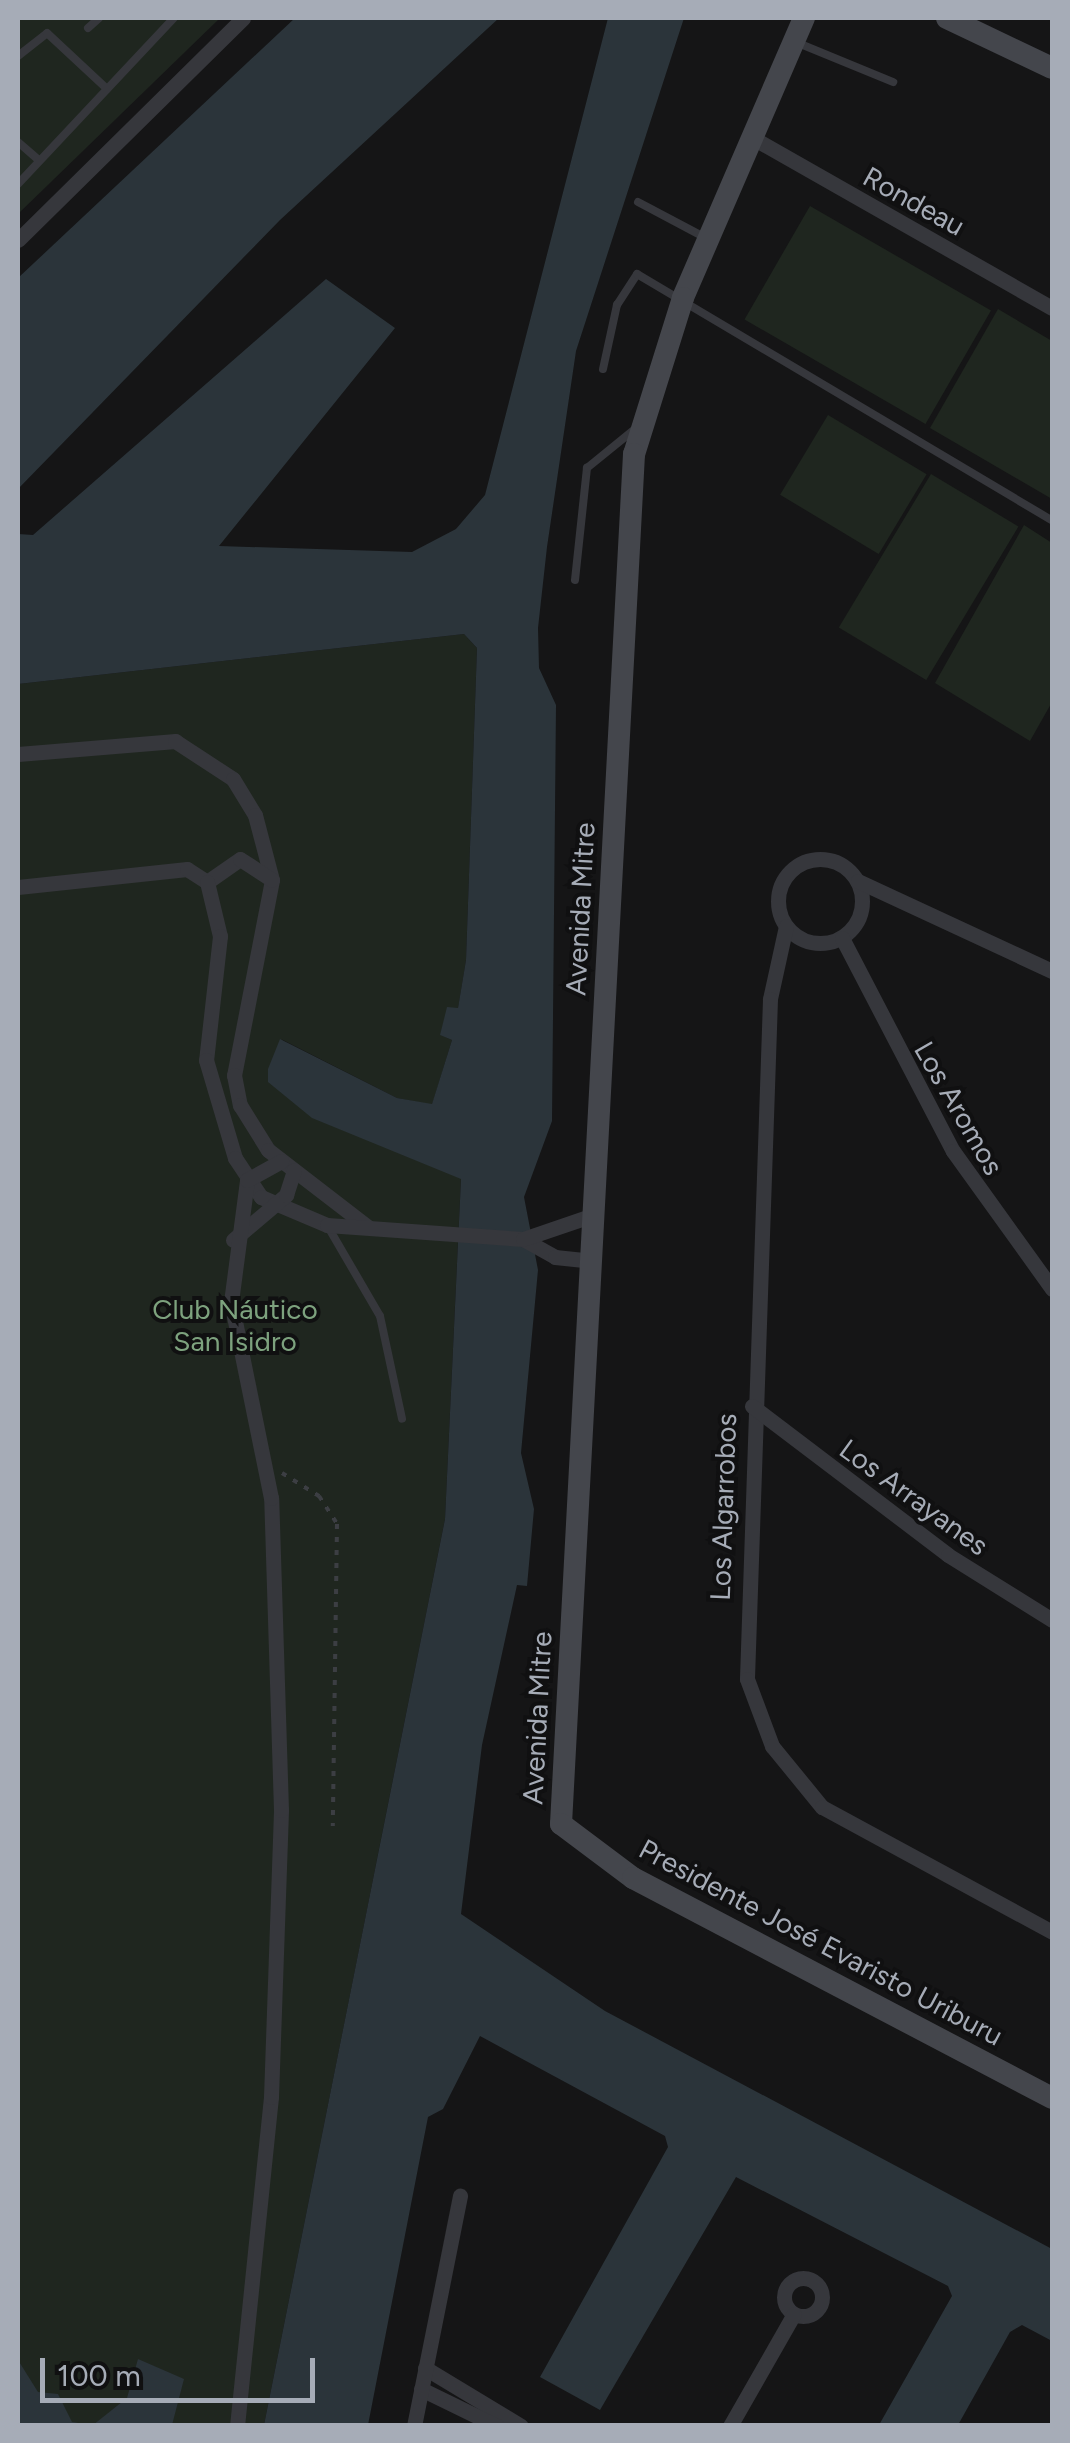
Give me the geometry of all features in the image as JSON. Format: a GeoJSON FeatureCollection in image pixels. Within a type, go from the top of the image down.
{"type":"FeatureCollection","features":[{"type":"Feature","properties":{"kind":"street"},"geometry":{"type":"LineString","coordinates":[[18,240],[242,18]]}},
{"type":"Feature","properties":{"kind":"street","name":"Avenida Mitre"},"geometry":{"type":"LineString","coordinates":[[565,1835],[593,1215],[639,427],[683,298],[804,18]]}},
{"type":"Feature","properties":{"kind":"street"},"geometry":{"type":"LineString","coordinates":[[947,18],[1052,68]]}},
{"type":"Feature","properties":{"kind":"street","name":"Rondeau"},"geometry":{"type":"LineString","coordinates":[[751,138],[1052,308]]}},
{"type":"Feature","properties":{"kind":"street"},"geometry":{"type":"LineString","coordinates":[[18,754],[154,739],[202,750],[255,814],[272,880],[234,1076],[246,1120],[288,1165],[368,1227]]}},
{"type":"Feature","properties":{"kind":"street"},"geometry":{"type":"LineString","coordinates":[[208,882],[240,858],[272,880]]}},
{"type":"Feature","properties":{"kind":"street"},"geometry":{"type":"LineString","coordinates":[[858,881],[860,919],[842,938],[806,941],[786,926],[780,886],[798,865],[825,858],[858,881],[1052,971]]}},
{"type":"Feature","properties":{"kind":"street"},"geometry":{"type":"LineString","coordinates":[[18,887],[187,869],[208,882],[220,936],[206,1060],[248,1180],[269,1202],[328,1225],[442,1238],[519,1238],[593,1215]]}},
{"type":"Feature","properties":{"kind":"street","name":"Los Algarrobos"},"geometry":{"type":"LineString","coordinates":[[786,926],[770,999],[744,1650],[772,1746],[822,1807],[1052,1932]]}},
{"type":"Feature","properties":{"kind":"street","name":"Los Aromos"},"geometry":{"type":"LineString","coordinates":[[842,938],[953,1151],[1052,1289]]}},
{"type":"Feature","properties":{"kind":"street"},"geometry":{"type":"LineString","coordinates":[[248,1180],[288,1165]]}},
{"type":"Feature","properties":{"kind":"street"},"geometry":{"type":"LineString","coordinates":[[233,1240],[269,1202],[286,1196],[288,1165]]}},
{"type":"Feature","properties":{"kind":"street"},"geometry":{"type":"LineString","coordinates":[[237,2426],[277,2002],[279,1605],[263,1468],[240,1379],[233,1240],[248,1180]]}},
{"type":"Feature","properties":{"kind":"street"},"geometry":{"type":"LineString","coordinates":[[519,1238],[555,1257],[591,1261]]}},
{"type":"Feature","properties":{"kind":"street","name":"Los Arrayanes"},"geometry":{"type":"LineString","coordinates":[[752,1406],[948,1555],[1052,1620]]}},
{"type":"Feature","properties":{"kind":"street","name":"Presidente José Evaristo Uriburu"},"geometry":{"type":"LineString","coordinates":[[565,1835],[1052,2098]]}},
{"type":"Feature","properties":{"kind":"street"},"geometry":{"type":"LineString","coordinates":[[414,2426],[460,2196]]}},
{"type":"Feature","properties":{"kind":"street"},"geometry":{"type":"LineString","coordinates":[[730,2426],[794,2314]]}},
{"type":"Feature","properties":{"kind":"street"},"geometry":{"type":"LineString","coordinates":[[426,2368],[520,2426]]}},
{"type":"Feature","properties":{"kind":"street"},"geometry":{"type":"LineString","coordinates":[[421,2389],[497,2426]]}},
{"type":"Feature","properties":{"kind":"lane"},"geometry":{"type":"LineString","coordinates":[[88,28],[99,18]]}},
{"type":"Feature","properties":{"kind":"lane"},"geometry":{"type":"LineString","coordinates":[[18,184],[174,18]]}},
{"type":"Feature","properties":{"kind":"lane"},"geometry":{"type":"LineString","coordinates":[[18,56],[47,33],[107,88]]}},
{"type":"Feature","properties":{"kind":"lane"},"geometry":{"type":"LineString","coordinates":[[794,41],[893,82]]}},
{"type":"Feature","properties":{"kind":"lane"},"geometry":{"type":"LineString","coordinates":[[18,142],[39,160]]}},
{"type":"Feature","properties":{"kind":"lane"},"geometry":{"type":"LineString","coordinates":[[638,202],[708,240]]}},
{"type":"Feature","properties":{"kind":"lane"},"geometry":{"type":"LineString","coordinates":[[603,370],[632,276],[683,298],[1052,520]]}},
{"type":"Feature","properties":{"kind":"lane"},"geometry":{"type":"LineString","coordinates":[[575,580],[587,468],[639,427]]}},
{"type":"Feature","properties":{"kind":"lane"},"geometry":{"type":"LineString","coordinates":[[328,1225],[380,1316],[402,1419]]}},
{"type":"Feature","properties":{"kind":"path"},"geometry":{"type":"LineString","coordinates":[[263,1468],[305,1483],[337,1524],[332,1826]]}},
{"type":"Feature","properties":{"kind":"green space"},"geometry":{"type":"Polygon","coordinates":[[[18,18],[220,18],[18,214],[18,18]]]}},
{"type":"Feature","properties":{"kind":"green space"},"geometry":{"type":"Polygon","coordinates":[[[810,206],[991,310],[925,424],[744,319],[810,206]]]}},
{"type":"Feature","properties":{"kind":"green space"},"geometry":{"type":"Polygon","coordinates":[[[998,309],[1052,341],[1052,499],[930,428],[998,309]]]}},
{"type":"Feature","properties":{"kind":"green space"},"geometry":{"type":"Polygon","coordinates":[[[828,415],[927,474],[879,554],[780,495],[828,415]]]}},
{"type":"Feature","properties":{"kind":"green space"},"geometry":{"type":"Polygon","coordinates":[[[931,474],[1018,527],[926,680],[839,627],[931,474]]]}},
{"type":"Feature","properties":{"kind":"green space"},"geometry":{"type":"Polygon","coordinates":[[[1024,525],[1052,543],[1052,702],[1030,741],[935,683],[1024,525]]]}},
{"type":"Feature","properties":{"kind":"green space","name":"Club Náutico San Isidro"},"geometry":{"type":"Polygon","coordinates":[[[464,634],[477,648],[466,960],[458,1009],[441,1035],[452,1040],[432,1105],[397,1098],[281,1039],[419,1161],[461,1178],[445,1519],[264,2425],[18,2425],[18,684],[464,634]]]}},
{"type":"Feature","properties":{"kind":"shaded area"},"geometry":{"type":"Polygon","coordinates":[[[295,18],[499,18],[280,220],[18,489],[18,278],[295,18]]]}},
{"type":"Feature","properties":{"kind":"shaded area"},"geometry":{"type":"Polygon","coordinates":[[[608,18],[684,18],[576,351],[547,547],[538,628],[539,668],[556,705],[552,1121],[524,1197],[538,1270],[521,1453],[534,1509],[527,1586],[517,1585],[482,1745],[461,1914],[605,2011],[1052,2249],[1052,2341],[1022,2325],[1010,2332],[958,2425],[879,2425],[952,2296],[948,2286],[736,2177],[600,2410],[540,2377],[668,2147],[665,2136],[480,2036],[443,2109],[428,2117],[368,2425],[264,2425],[445,1519],[461,1179],[312,1118],[268,1082],[268,1069],[280,1039],[397,1098],[432,1104],[452,1040],[440,1035],[447,1007],[458,1008],[466,960],[477,648],[464,634],[18,684],[18,534],[33,535],[326,279],[395,328],[219,546],[412,552],[456,529],[485,495],[608,18]]]}},
{"type":"Feature","properties":{"kind":"shaded area"},"geometry":{"type":"Polygon","coordinates":[[[138,2359],[184,2379],[172,2425],[93,2425],[127,2398],[138,2359]]]}},
{"type":"Feature","properties":{"kind":"shaded area"},"geometry":{"type":"Polygon","coordinates":[[[18,2360],[38,2392],[58,2394],[72,2422],[91,2425],[18,2425],[18,2360]]]}}]}
